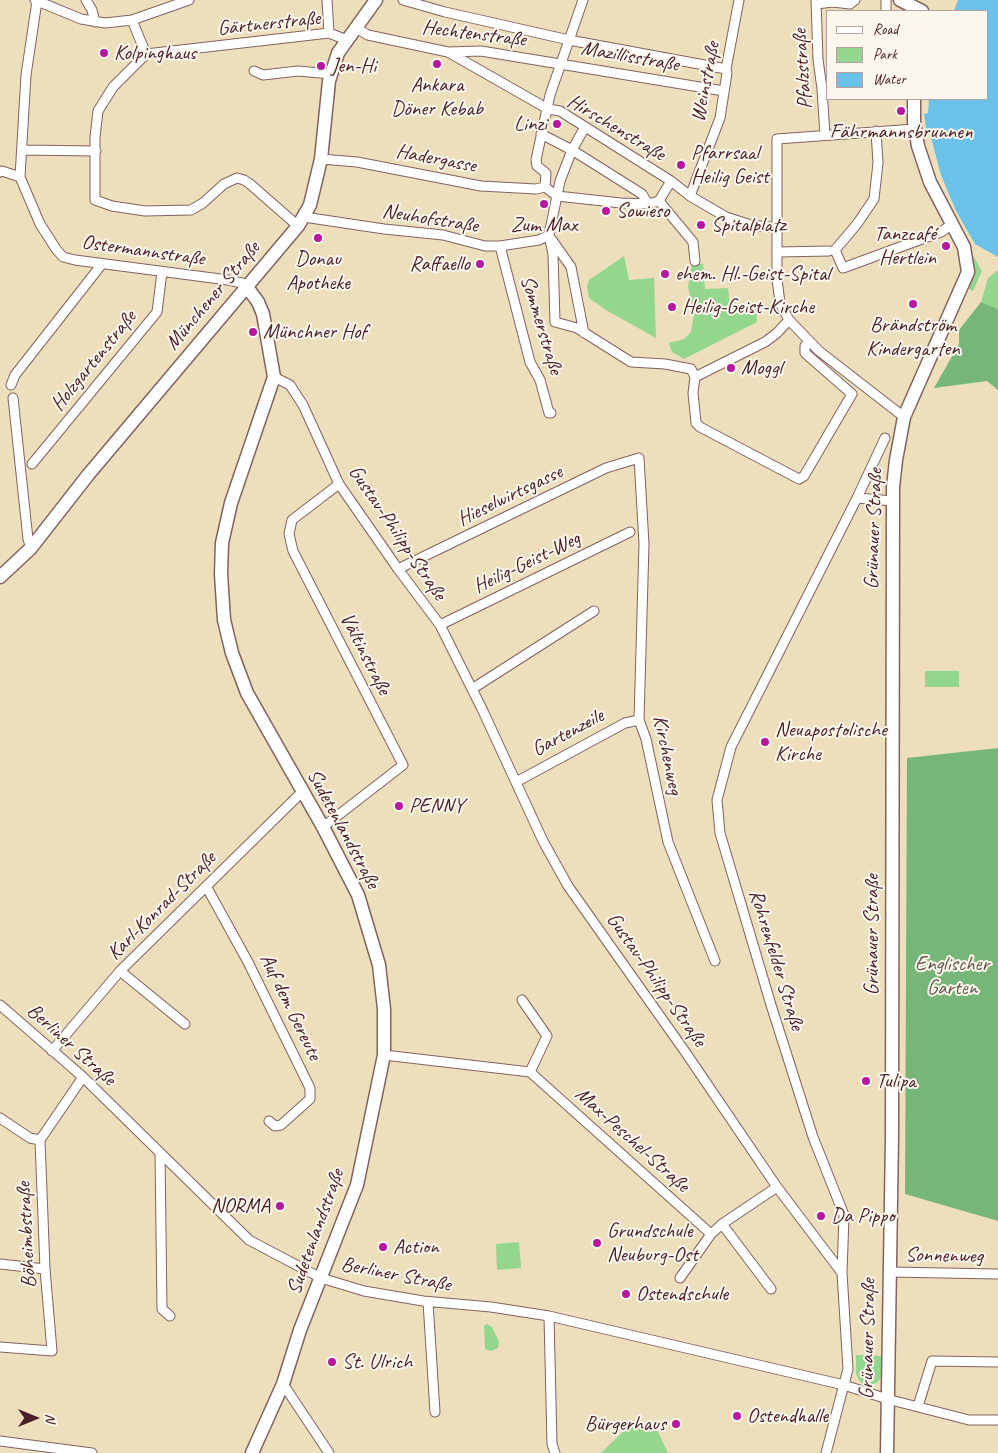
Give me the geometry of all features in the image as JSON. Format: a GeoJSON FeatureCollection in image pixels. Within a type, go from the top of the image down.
{"type":"FeatureCollection","features":[{"type":"Feature","properties":{"kind":"street"},"geometry":{"type":"LineString","coordinates":[[86,0],[92,10],[95,22]]}},
{"type":"Feature","properties":{"kind":"street"},"geometry":{"type":"LineString","coordinates":[[36,1],[81,19],[95,22],[118,22],[132,20],[189,0]]}},
{"type":"Feature","properties":{"kind":"street"},"geometry":{"type":"LineString","coordinates":[[327,0],[329,33]]}},
{"type":"Feature","properties":{"kind":"street","name":"Münchener Straße"},"geometry":{"type":"LineString","coordinates":[[0,577],[31,548],[88,475],[248,287],[301,221],[310,205],[320,159],[328,86],[338,53],[376,0]]}},
{"type":"Feature","properties":{"kind":"street"},"geometry":{"type":"LineString","coordinates":[[403,0],[445,12],[569,40],[726,69]]}},
{"type":"Feature","properties":{"kind":"street"},"geometry":{"type":"LineString","coordinates":[[583,0],[560,63],[541,134],[536,160],[537,166],[546,173],[545,187],[557,196],[648,204],[659,202],[671,181]]}},
{"type":"Feature","properties":{"kind":"street","name":"Weinstraße"},"geometry":{"type":"LineString","coordinates":[[690,196],[720,118],[738,0]]}},
{"type":"Feature","properties":{"kind":"street"},"geometry":{"type":"LineString","coordinates":[[816,2],[850,4],[855,0]]}},
{"type":"Feature","properties":{"kind":"street"},"geometry":{"type":"LineString","coordinates":[[900,0],[920,10]]}},
{"type":"Feature","properties":{"kind":"street","name":"Ostermannstraße"},"geometry":{"type":"LineString","coordinates":[[36,1],[26,75],[20,177],[40,224],[59,253],[63,257],[75,260],[235,281],[248,287]]}},
{"type":"Feature","properties":{"kind":"street","name":"Pfalzstraße"},"geometry":{"type":"LineString","coordinates":[[816,2],[818,59],[824,90],[825,135]]}},
{"type":"Feature","properties":{"kind":"street"},"geometry":{"type":"LineString","coordinates":[[132,20],[146,54],[113,87],[102,104],[96,119],[96,200],[104,204],[145,211],[177,212],[191,210],[203,203],[224,184],[237,178],[250,184],[301,221]]}},
{"type":"Feature","properties":{"kind":"street","name":"Hechtenstraße"},"geometry":{"type":"LineString","coordinates":[[356,28],[368,35],[448,52],[481,51],[560,63]]}},
{"type":"Feature","properties":{"kind":"street","name":"Gärtnerstraße"},"geometry":{"type":"LineString","coordinates":[[146,54],[329,33],[347,40]]}},
{"type":"Feature","properties":{"kind":"street","name":"Hirschenstraße"},"geometry":{"type":"LineString","coordinates":[[448,52],[548,108],[560,111],[671,181],[690,196]]}},
{"type":"Feature","properties":{"kind":"street"},"geometry":{"type":"LineString","coordinates":[[818,59],[826,55]]}},
{"type":"Feature","properties":{"kind":"street","name":"Mazillisstraße"},"geometry":{"type":"LineString","coordinates":[[560,63],[724,91]]}},
{"type":"Feature","properties":{"kind":"street"},"geometry":{"type":"LineString","coordinates":[[254,71],[263,75],[298,72],[331,74]]}},
{"type":"Feature","properties":{"kind":"street","name":"Grünauer Straße"},"geometry":{"type":"LineString","coordinates":[[887,1453],[892,1137],[893,501],[896,460],[904,417],[968,272],[964,247],[930,182],[918,146],[915,129],[914,100]]}},
{"type":"Feature","properties":{"kind":"street"},"geometry":{"type":"LineString","coordinates":[[585,127],[572,150],[560,181],[549,235],[553,254],[556,322],[561,325],[577,328],[630,362],[665,364],[691,369],[695,377],[693,393],[696,423],[700,427],[799,479],[804,476],[852,394],[805,353],[805,346],[809,341]]}},
{"type":"Feature","properties":{"kind":"street"},"geometry":{"type":"LineString","coordinates":[[904,417],[826,357],[789,320],[780,303],[777,279],[778,138],[915,129]]}},
{"type":"Feature","properties":{"kind":"street"},"geometry":{"type":"LineString","coordinates":[[778,252],[832,250],[857,224],[874,199],[878,163],[876,131]]}},
{"type":"Feature","properties":{"kind":"street"},"geometry":{"type":"LineString","coordinates":[[541,134],[572,150],[642,194],[648,204]]}},
{"type":"Feature","properties":{"kind":"street"},"geometry":{"type":"LineString","coordinates":[[22,150],[96,150]]}},
{"type":"Feature","properties":{"kind":"street","name":"Hadergasse"},"geometry":{"type":"LineString","coordinates":[[320,159],[357,162],[480,186],[536,189],[545,187]]}},
{"type":"Feature","properties":{"kind":"street"},"geometry":{"type":"LineString","coordinates":[[0,172],[2,170],[20,177]]}},
{"type":"Feature","properties":{"kind":"street"},"geometry":{"type":"LineString","coordinates":[[690,196],[726,217],[751,225],[778,228]]}},
{"type":"Feature","properties":{"kind":"street"},"geometry":{"type":"LineString","coordinates":[[659,202],[693,242],[695,261]]}},
{"type":"Feature","properties":{"kind":"street","name":"Neuhofstraße"},"geometry":{"type":"LineString","coordinates":[[301,221],[443,235],[485,246],[500,246],[539,240],[549,235]]}},
{"type":"Feature","properties":{"kind":"street"},"geometry":{"type":"LineString","coordinates":[[832,250],[843,268],[941,232],[951,225]]}},
{"type":"Feature","properties":{"kind":"street"},"geometry":{"type":"LineString","coordinates":[[549,235],[571,267],[584,334]]}},
{"type":"Feature","properties":{"kind":"street","name":"Sommerstraße"},"geometry":{"type":"LineString","coordinates":[[500,246],[530,362],[540,380],[551,414]]}},
{"type":"Feature","properties":{"kind":"street"},"geometry":{"type":"LineString","coordinates":[[11,385],[15,375],[102,264]]}},
{"type":"Feature","properties":{"kind":"street","name":"Holzgartenstraße"},"geometry":{"type":"LineString","coordinates":[[32,464],[157,312],[162,272]]}},
{"type":"Feature","properties":{"kind":"street","name":"Sudetenlandstraße"},"geometry":{"type":"LineString","coordinates":[[248,287],[256,298],[263,314],[274,377],[231,503],[222,543],[221,574],[224,620],[232,653],[247,693],[323,827],[358,895],[379,965],[384,1009],[384,1055],[357,1185],[300,1330],[282,1384],[252,1453]]}},
{"type":"Feature","properties":{"kind":"street"},"geometry":{"type":"LineString","coordinates":[[695,377],[765,342],[789,320]]}},
{"type":"Feature","properties":{"kind":"street","name":"Gustav-Philipp-Straße"},"geometry":{"type":"LineString","coordinates":[[274,377],[290,385],[303,404],[339,484],[398,569],[440,625],[483,711],[543,841],[568,886],[686,1052],[777,1187],[842,1273]]}},
{"type":"Feature","properties":{"kind":"street"},"geometry":{"type":"LineString","coordinates":[[13,398],[28,539],[31,548]]}},
{"type":"Feature","properties":{"kind":"street","name":"Rohrenfelder Straße"},"geometry":{"type":"LineString","coordinates":[[826,1453],[848,1364],[842,1273],[844,1215],[813,1136],[771,1005],[720,833],[717,800],[731,747],[885,438]]}},
{"type":"Feature","properties":{"kind":"street","name":"Hieselwirtsgasse"},"geometry":{"type":"LineString","coordinates":[[398,569],[606,468],[639,458]]}},
{"type":"Feature","properties":{"kind":"street","name":"Kirchenweg"},"geometry":{"type":"LineString","coordinates":[[639,458],[644,544],[639,720],[646,739],[668,842],[715,961]]}},
{"type":"Feature","properties":{"kind":"street","name":"Vältinstraße"},"geometry":{"type":"LineString","coordinates":[[323,827],[403,765],[293,551],[289,534],[292,520],[339,484]]}},
{"type":"Feature","properties":{"kind":"street"},"geometry":{"type":"LineString","coordinates":[[856,498],[893,501]]}},
{"type":"Feature","properties":{"kind":"street","name":"Heilig-Geist-Weg"},"geometry":{"type":"LineString","coordinates":[[440,625],[630,532]]}},
{"type":"Feature","properties":{"kind":"street"},"geometry":{"type":"LineString","coordinates":[[472,689],[594,611]]}},
{"type":"Feature","properties":{"kind":"street","name":"Gartenzeile"},"geometry":{"type":"LineString","coordinates":[[516,782],[625,722],[639,720]]}},
{"type":"Feature","properties":{"kind":"street","name":"Karl-Konrad-Straße"},"geometry":{"type":"LineString","coordinates":[[52,1050],[120,971],[302,792]]}},
{"type":"Feature","properties":{"kind":"street","name":"Auf dem Gereute"},"geometry":{"type":"LineString","coordinates":[[206,886],[248,962],[310,1088],[310,1099],[281,1125],[275,1126],[269,1121]]}},
{"type":"Feature","properties":{"kind":"street"},"geometry":{"type":"LineString","coordinates":[[120,971],[185,1024]]}},
{"type":"Feature","properties":{"kind":"street"},"geometry":{"type":"LineString","coordinates":[[384,1055],[530,1072],[548,1036],[522,1000]]}},
{"type":"Feature","properties":{"kind":"street","name":"Berliner Straße"},"geometry":{"type":"LineString","coordinates":[[0,1005],[83,1077],[248,1240],[321,1278],[364,1291],[428,1302],[491,1307],[549,1316],[844,1385],[887,1399],[970,1420],[998,1420]]}},
{"type":"Feature","properties":{"kind":"street","name":"Max-Peschel-Straße"},"geometry":{"type":"LineString","coordinates":[[530,1072],[711,1234]]}},
{"type":"Feature","properties":{"kind":"street"},"geometry":{"type":"LineString","coordinates":[[0,1118],[30,1138],[40,1140],[83,1077]]}},
{"type":"Feature","properties":{"kind":"street","name":"Böheimbstraße"},"geometry":{"type":"LineString","coordinates":[[0,1347],[52,1351],[40,1140]]}},
{"type":"Feature","properties":{"kind":"street"},"geometry":{"type":"LineString","coordinates":[[160,1153],[162,1309],[170,1316]]}},
{"type":"Feature","properties":{"kind":"street"},"geometry":{"type":"LineString","coordinates":[[680,1278],[711,1234],[722,1224],[777,1187]]}},
{"type":"Feature","properties":{"kind":"street"},"geometry":{"type":"LineString","coordinates":[[722,1224],[771,1289]]}},
{"type":"Feature","properties":{"kind":"street"},"geometry":{"type":"LineString","coordinates":[[0,1264],[46,1270]]}},
{"type":"Feature","properties":{"kind":"street","name":"Sonnenweg"},"geometry":{"type":"LineString","coordinates":[[890,1272],[998,1274]]}},
{"type":"Feature","properties":{"kind":"street"},"geometry":{"type":"LineString","coordinates":[[428,1302],[435,1412]]}},
{"type":"Feature","properties":{"kind":"street"},"geometry":{"type":"LineString","coordinates":[[549,1316],[552,1444],[555,1453]]}},
{"type":"Feature","properties":{"kind":"street"},"geometry":{"type":"LineString","coordinates":[[918,1406],[932,1361],[998,1362]]}},
{"type":"Feature","properties":{"kind":"street"},"geometry":{"type":"LineString","coordinates":[[282,1384],[330,1453]]}},
{"type":"Feature","properties":{"kind":"street"},"geometry":{"type":"LineString","coordinates":[[0,1441],[28,1449],[92,1453]]}},
{"type":"Feature","properties":{"kind":"green space"},"geometry":{"type":"Polygon","coordinates":[[[969,249],[982,271],[973,291],[967,288],[969,249]]]}},
{"type":"Feature","properties":{"kind":"green space"},"geometry":{"type":"Polygon","coordinates":[[[624,256],[629,280],[654,278],[656,338],[606,310],[589,298],[587,287],[589,280],[624,256]]]}},
{"type":"Feature","properties":{"kind":"green space"},"geometry":{"type":"Polygon","coordinates":[[[692,264],[703,264],[705,289],[728,288],[730,308],[756,308],[757,322],[684,359],[672,352],[669,343],[684,339],[691,332],[694,314],[688,287],[692,264]]]}},
{"type":"Feature","properties":{"kind":"green space"},"geometry":{"type":"Polygon","coordinates":[[[998,270],[998,309],[981,302],[988,278],[998,270]]]}},
{"type":"Feature","properties":{"kind":"green space"},"geometry":{"type":"Polygon","coordinates":[[[981,302],[998,309],[998,390],[987,381],[934,388],[959,344],[959,330],[981,302]]]}},
{"type":"Feature","properties":{"kind":"green space"},"geometry":{"type":"Polygon","coordinates":[[[925,671],[959,671],[959,687],[925,687],[925,671]]]}},
{"type":"Feature","properties":{"kind":"green space","name":"Englischer Garten"},"geometry":{"type":"Polygon","coordinates":[[[998,748],[998,1221],[905,1194],[907,758],[998,748]]]}},
{"type":"Feature","properties":{"kind":"green space"},"geometry":{"type":"Polygon","coordinates":[[[519,1242],[521,1268],[497,1270],[496,1244],[519,1242]]]}},
{"type":"Feature","properties":{"kind":"green space"},"geometry":{"type":"Polygon","coordinates":[[[487,1324],[492,1327],[499,1342],[498,1348],[491,1351],[485,1349],[484,1326],[487,1324]]]}},
{"type":"Feature","properties":{"kind":"green space"},"geometry":{"type":"Polygon","coordinates":[[[856,1355],[882,1356],[881,1377],[878,1382],[872,1385],[863,1384],[859,1380],[856,1374],[856,1355]]]}},
{"type":"Feature","properties":{"kind":"green space"},"geometry":{"type":"Polygon","coordinates":[[[635,1420],[657,1430],[668,1453],[601,1453],[635,1420]]]}},
{"type":"Feature","properties":{"kind":"water"},"geometry":{"type":"Polygon","coordinates":[[[958,0],[998,0],[998,257],[975,244],[956,211],[941,175],[930,134],[927,134],[924,114],[928,113],[929,100],[988,100],[988,10],[954,10],[958,0]]]}},
{"type":"Feature","properties":{"kind":"place","name":"Kolpinghaus"},"geometry":{"type":"Point","coordinates":[104,53]}},
{"type":"Feature","properties":{"kind":"place","name":"Ankara Döner Kebab"},"geometry":{"type":"Point","coordinates":[437,64]}},
{"type":"Feature","properties":{"kind":"place","name":"Jen-Hi"},"geometry":{"type":"Point","coordinates":[321,66]}},
{"type":"Feature","properties":{"kind":"place","name":"Fährmannsbrunnen"},"geometry":{"type":"Point","coordinates":[901,111]}},
{"type":"Feature","properties":{"kind":"place","name":"Linzi"},"geometry":{"type":"Point","coordinates":[557,124]}},
{"type":"Feature","properties":{"kind":"place","name":"Pfarrsaal Heilig Geist"},"geometry":{"type":"Point","coordinates":[681,165]}},
{"type":"Feature","properties":{"kind":"place","name":"Zum Max"},"geometry":{"type":"Point","coordinates":[544,204]}},
{"type":"Feature","properties":{"kind":"place","name":"Sowieso"},"geometry":{"type":"Point","coordinates":[606,211]}},
{"type":"Feature","properties":{"kind":"place","name":"Spitalplatz"},"geometry":{"type":"Point","coordinates":[701,225]}},
{"type":"Feature","properties":{"kind":"place","name":"Donau Apotheke"},"geometry":{"type":"Point","coordinates":[318,238]}},
{"type":"Feature","properties":{"kind":"place","name":"Tanzcafé Hertlein"},"geometry":{"type":"Point","coordinates":[946,246]}},
{"type":"Feature","properties":{"kind":"place","name":"Raffaello"},"geometry":{"type":"Point","coordinates":[480,264]}},
{"type":"Feature","properties":{"kind":"place","name":"ehem. Hl.-Geist-Spital"},"geometry":{"type":"Point","coordinates":[665,274]}},
{"type":"Feature","properties":{"kind":"place","name":"Brändström Kindergarten"},"geometry":{"type":"Point","coordinates":[913,304]}},
{"type":"Feature","properties":{"kind":"place","name":"Heilig-Geist-Kirche"},"geometry":{"type":"Point","coordinates":[672,307]}},
{"type":"Feature","properties":{"kind":"place","name":"Münchner Hof"},"geometry":{"type":"Point","coordinates":[253,332]}},
{"type":"Feature","properties":{"kind":"place","name":"Moggl"},"geometry":{"type":"Point","coordinates":[731,368]}},
{"type":"Feature","properties":{"kind":"place","name":"Neuapostolische Kirche"},"geometry":{"type":"Point","coordinates":[765,742]}},
{"type":"Feature","properties":{"kind":"place","name":"PENNY"},"geometry":{"type":"Point","coordinates":[399,806]}},
{"type":"Feature","properties":{"kind":"place","name":"Tulipa"},"geometry":{"type":"Point","coordinates":[866,1081]}},
{"type":"Feature","properties":{"kind":"place","name":"NORMA"},"geometry":{"type":"Point","coordinates":[280,1206]}},
{"type":"Feature","properties":{"kind":"place","name":"Da Pippo"},"geometry":{"type":"Point","coordinates":[821,1216]}},
{"type":"Feature","properties":{"kind":"place","name":"Grundschule Neuburg-Ost"},"geometry":{"type":"Point","coordinates":[597,1243]}},
{"type":"Feature","properties":{"kind":"place","name":"Action"},"geometry":{"type":"Point","coordinates":[383,1247]}},
{"type":"Feature","properties":{"kind":"place","name":"Ostendschule"},"geometry":{"type":"Point","coordinates":[626,1294]}},
{"type":"Feature","properties":{"kind":"place","name":"St. Ulrich"},"geometry":{"type":"Point","coordinates":[332,1362]}},
{"type":"Feature","properties":{"kind":"place","name":"Ostendhalle"},"geometry":{"type":"Point","coordinates":[737,1416]}},
{"type":"Feature","properties":{"kind":"place","name":"Bürgerhaus"},"geometry":{"type":"Point","coordinates":[676,1424]}}]}
